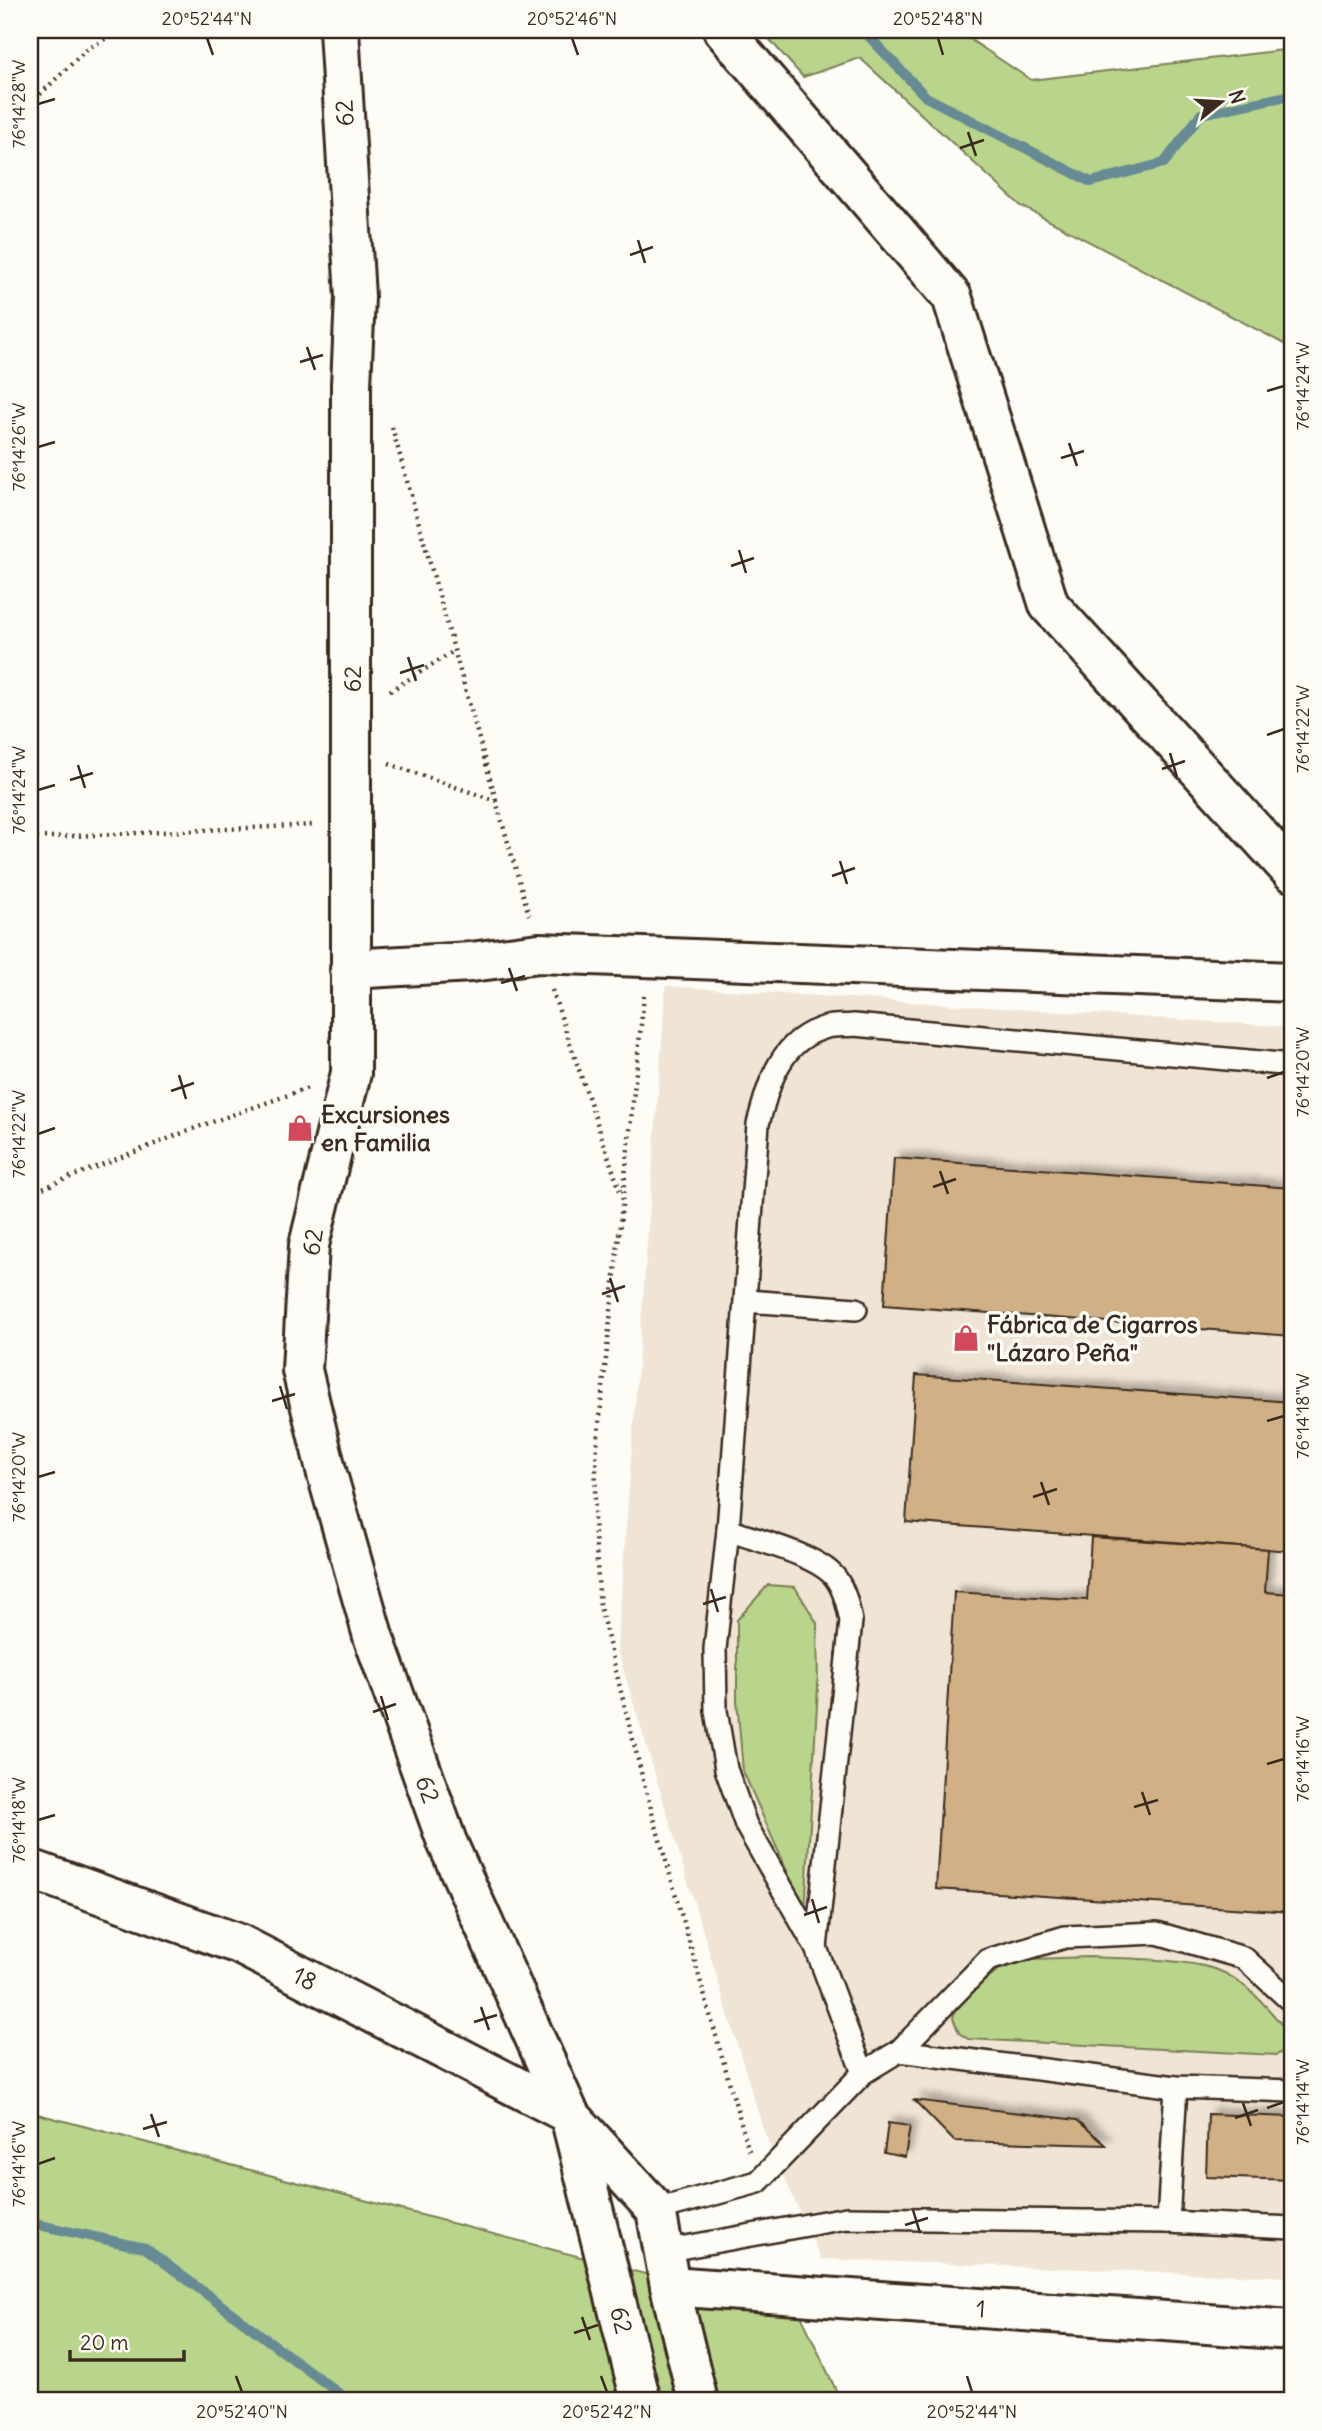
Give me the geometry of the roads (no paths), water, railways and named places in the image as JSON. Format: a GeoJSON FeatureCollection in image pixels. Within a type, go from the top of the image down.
{"type":"FeatureCollection","features":[{"type":"Feature","properties":{"kind":"street","name":"62"},"geometry":{"type":"LineString","coordinates":[[339,30],[355,297],[351,385],[351,1073],[309,1245],[302,1370],[327,1474],[373,1636],[447,1842],[569,2115],[641,2401]]}},
{"type":"Feature","properties":{"kind":"street"},"geometry":{"type":"LineString","coordinates":[[723,30],[952,297],[1049,605],[1292,872]]}},
{"type":"Feature","properties":{"kind":"street"},"geometry":{"type":"LineString","coordinates":[[351,969],[471,962],[539,953],[1292,982]]}},
{"type":"Feature","properties":{"kind":"street","name":"18"},"geometry":{"type":"LineString","coordinates":[[30,1869],[239,1944],[569,2115]]}},
{"type":"Feature","properties":{"kind":"street"},"geometry":{"type":"LineString","coordinates":[[569,2115],[656,2210],[666,2268],[698,2401]]}},
{"type":"Feature","properties":{"kind":"street","name":"1"},"geometry":{"type":"LineString","coordinates":[[666,2268],[1292,2330]]}},
{"type":"Feature","properties":{"kind":"lane"},"geometry":{"type":"LineString","coordinates":[[863,2073],[816,1948],[746,1825],[726,1769],[716,1711],[715,1649],[728,1530],[758,1124],[768,1087],[779,1062],[802,1039],[826,1028],[854,1025],[1292,1065]]}},
{"type":"Feature","properties":{"kind":"lane"},"geometry":{"type":"LineString","coordinates":[[746,1301],[856,1309]]}},
{"type":"Feature","properties":{"kind":"lane"},"geometry":{"type":"LineString","coordinates":[[728,1530],[824,1566],[837,1579],[846,1598],[851,1621],[816,1948]]}},
{"type":"Feature","properties":{"kind":"lane"},"geometry":{"type":"LineString","coordinates":[[656,2210],[758,2182],[863,2073],[899,2051],[988,1960],[1065,1937],[1157,1933],[1244,1958],[1292,2003]]}},
{"type":"Feature","properties":{"kind":"lane"},"geometry":{"type":"LineString","coordinates":[[899,2051],[1176,2087],[1292,2091]]}},
{"type":"Feature","properties":{"kind":"lane"},"geometry":{"type":"LineString","coordinates":[[1168,2222],[1176,2087]]}},
{"type":"Feature","properties":{"kind":"lane"},"geometry":{"type":"LineString","coordinates":[[666,2268],[846,2218],[1168,2222],[1292,2228]]}},
{"type":"Feature","properties":{"kind":"waterway"},"geometry":{"type":"LineString","coordinates":[[863,30],[926,97],[1091,182],[1164,163],[1201,114],[1292,95]]}},
{"type":"Feature","properties":{"kind":"waterway"},"geometry":{"type":"LineString","coordinates":[[30,2223],[145,2248],[349,2401]]}},
{"type":"Feature","properties":{"kind":"place","name":"Excursiones en Familia"},"geometry":{"type":"Point","coordinates":[300,1128]}},
{"type":"Feature","properties":{"kind":"place","name":"Fábrica de Cigarros \"Lázaro Peña\""},"geometry":{"type":"Point","coordinates":[966,1338]}}]}
